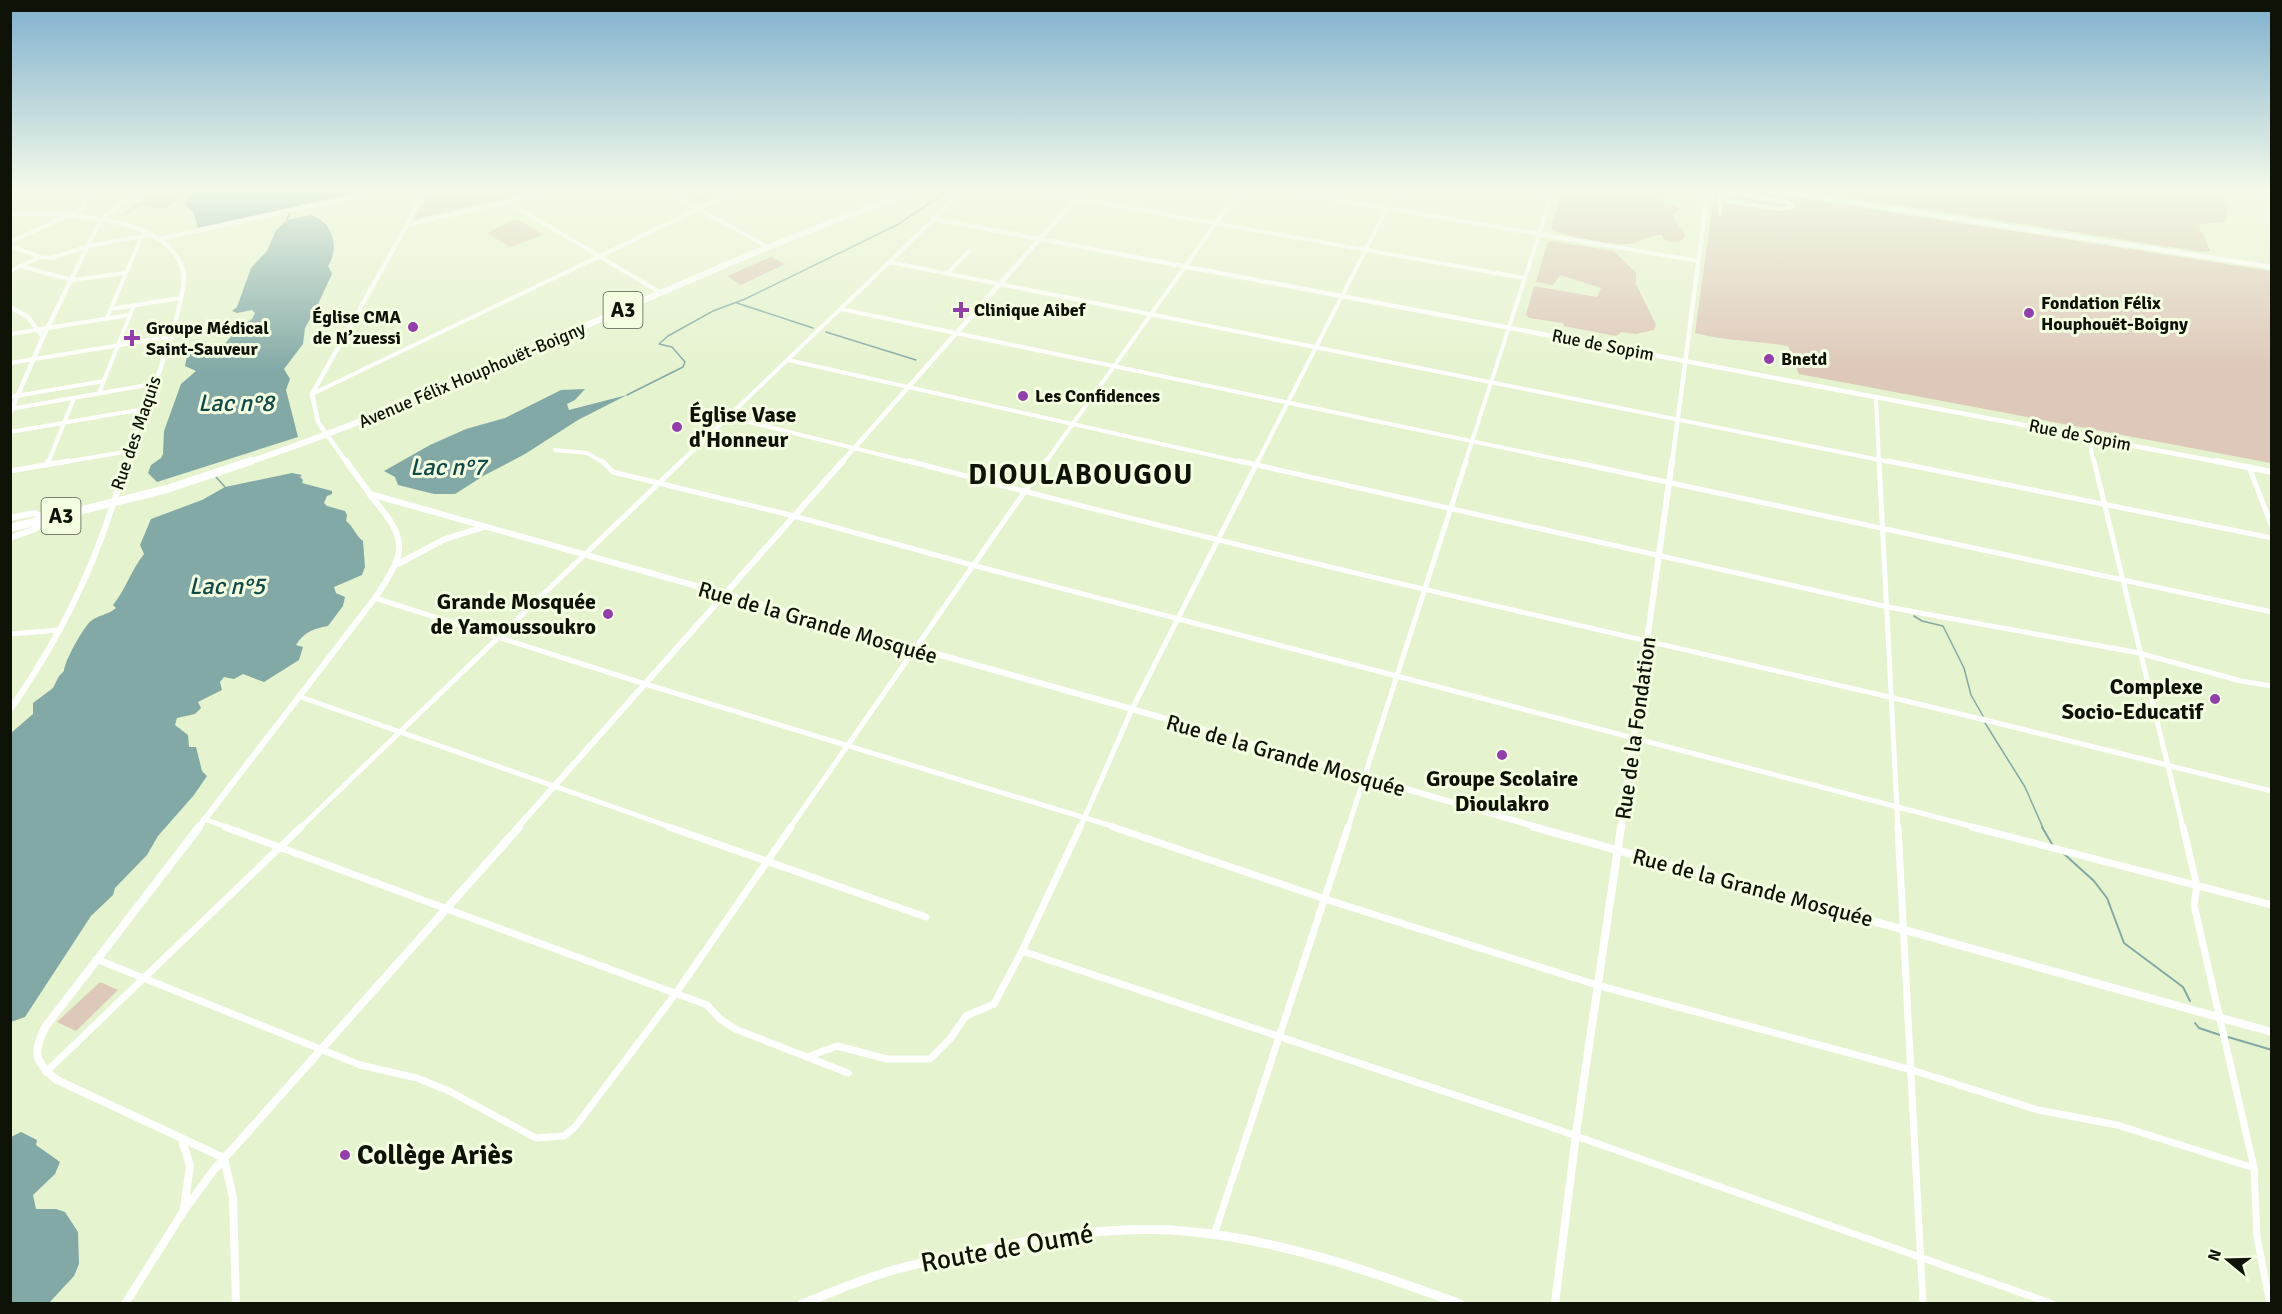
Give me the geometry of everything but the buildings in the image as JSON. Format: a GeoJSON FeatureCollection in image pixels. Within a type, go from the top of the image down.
{"type":"FeatureCollection","features":[{"type":"Feature","properties":{"kind":"highway","name":"Avenue Félix Houphouët-Boigny"},"geometry":{"type":"LineString","coordinates":[[10,528],[112,504],[195,481],[327,436],[763,249]]}},
{"type":"Feature","properties":{"kind":"main road","name":"Route de Oumé"},"geometry":{"type":"LineString","coordinates":[[802,1304],[897,1268],[1017,1241],[1105,1231],[1214,1235],[1376,1273],[1460,1304]]}},
{"type":"Feature","properties":{"kind":"street"},"geometry":{"type":"LineString","coordinates":[[23,249],[40,256],[59,256],[78,249]]}},
{"type":"Feature","properties":{"kind":"street"},"geometry":{"type":"LineString","coordinates":[[11,410],[43,337],[86,249]]}},
{"type":"Feature","properties":{"kind":"street"},"geometry":{"type":"LineString","coordinates":[[107,318],[136,249]]}},
{"type":"Feature","properties":{"kind":"street","name":"Rue des Maquis"},"geometry":{"type":"LineString","coordinates":[[10,710],[60,630],[65,615],[78,593],[112,504],[181,298],[183,269],[169,249]]}},
{"type":"Feature","properties":{"kind":"street"},"geometry":{"type":"LineString","coordinates":[[224,1158],[57,1080],[46,1072],[36,1059],[35,1050],[38,1039],[96,959],[375,598],[398,564],[402,541],[399,533],[318,422],[312,394],[393,249]]}},
{"type":"Feature","properties":{"kind":"street"},"geometry":{"type":"LineString","coordinates":[[586,249],[661,293]]}},
{"type":"Feature","properties":{"kind":"street"},"geometry":{"type":"LineString","coordinates":[[312,394],[615,249]]}},
{"type":"Feature","properties":{"kind":"street"},"geometry":{"type":"LineString","coordinates":[[46,1072],[902,249]]}},
{"type":"Feature","properties":{"kind":"street"},"geometry":{"type":"LineString","coordinates":[[125,1304],[183,1212],[224,1158],[1031,249]]}},
{"type":"Feature","properties":{"kind":"street","name":"Rue de Sopim"},"geometry":{"type":"LineString","coordinates":[[1095,249],[2271,472]]}},
{"type":"Feature","properties":{"kind":"street"},"geometry":{"type":"LineString","coordinates":[[96,959],[360,1065],[417,1078],[449,1091],[536,1138],[564,1136],[575,1127],[676,993],[972,565],[1198,249]]}},
{"type":"Feature","properties":{"kind":"street"},"geometry":{"type":"LineString","coordinates":[[1357,249],[1524,278]]}},
{"type":"Feature","properties":{"kind":"street"},"geometry":{"type":"LineString","coordinates":[[1214,1235],[1326,899],[1533,249]]}},
{"type":"Feature","properties":{"kind":"street"},"geometry":{"type":"LineString","coordinates":[[1629,249],[1699,261]]}},
{"type":"Feature","properties":{"kind":"street","name":"Rue de la Fondation"},"geometry":{"type":"LineString","coordinates":[[1555,1304],[1576,1134],[1600,986],[1700,249]]}},
{"type":"Feature","properties":{"kind":"street"},"geometry":{"type":"LineString","coordinates":[[2156,249],[2271,267]]}},
{"type":"Feature","properties":{"kind":"street"},"geometry":{"type":"LineString","coordinates":[[948,273],[969,251]]}},
{"type":"Feature","properties":{"kind":"street"},"geometry":{"type":"LineString","coordinates":[[807,1057],[837,1046],[888,1059],[930,1059],[950,1039],[966,1016],[994,1004],[1022,951],[1132,709],[1366,251]]}},
{"type":"Feature","properties":{"kind":"street"},"geometry":{"type":"LineString","coordinates":[[10,270],[40,256]]}},
{"type":"Feature","properties":{"kind":"street"},"geometry":{"type":"LineString","coordinates":[[889,262],[2271,538]]}},
{"type":"Feature","properties":{"kind":"street"},"geometry":{"type":"LineString","coordinates":[[20,266],[72,280],[125,273]]}},
{"type":"Feature","properties":{"kind":"street"},"geometry":{"type":"LineString","coordinates":[[111,309],[181,298]]}},
{"type":"Feature","properties":{"kind":"street"},"geometry":{"type":"LineString","coordinates":[[99,393],[134,305]]}},
{"type":"Feature","properties":{"kind":"street"},"geometry":{"type":"LineString","coordinates":[[10,307],[22,312],[43,337]]}},
{"type":"Feature","properties":{"kind":"street"},"geometry":{"type":"LineString","coordinates":[[842,309],[1115,364],[2271,612]]}},
{"type":"Feature","properties":{"kind":"street"},"geometry":{"type":"LineString","coordinates":[[10,334],[129,315]]}},
{"type":"Feature","properties":{"kind":"street"},"geometry":{"type":"LineString","coordinates":[[10,363],[169,338]]}},
{"type":"Feature","properties":{"kind":"street"},"geometry":{"type":"LineString","coordinates":[[788,360],[1658,557],[1888,607],[2139,653],[2241,681],[2271,686]]}},
{"type":"Feature","properties":{"kind":"street"},"geometry":{"type":"LineString","coordinates":[[10,396],[104,381]]}},
{"type":"Feature","properties":{"kind":"street"},"geometry":{"type":"LineString","coordinates":[[11,410],[153,384]]}},
{"type":"Feature","properties":{"kind":"street"},"geometry":{"type":"LineString","coordinates":[[1876,397],[1923,1304]]}},
{"type":"Feature","properties":{"kind":"street"},"geometry":{"type":"LineString","coordinates":[[47,465],[74,398]]}},
{"type":"Feature","properties":{"kind":"street"},"geometry":{"type":"LineString","coordinates":[[10,432],[144,409]]}},
{"type":"Feature","properties":{"kind":"street"},"geometry":{"type":"LineString","coordinates":[[729,417],[1424,590],[1892,698],[2271,791]]}},
{"type":"Feature","properties":{"kind":"street"},"geometry":{"type":"LineString","coordinates":[[2088,437],[2197,886],[2194,905],[2222,1018],[2241,1118],[2254,1168],[2257,1237],[2270,1304]]}},
{"type":"Feature","properties":{"kind":"street"},"geometry":{"type":"LineString","coordinates":[[555,450],[587,453],[602,461],[614,472],[659,484],[794,516],[972,565],[2271,905]]}},
{"type":"Feature","properties":{"kind":"street"},"geometry":{"type":"LineString","coordinates":[[10,471],[130,451]]}},
{"type":"Feature","properties":{"kind":"street"},"geometry":{"type":"LineString","coordinates":[[2249,468],[2271,527]]}},
{"type":"Feature","properties":{"kind":"street","name":"Rue de la Grande Mosquée"},"geometry":{"type":"LineString","coordinates":[[370,494],[723,596],[1132,709],[1363,778],[2271,1032]]}},
{"type":"Feature","properties":{"kind":"street"},"geometry":{"type":"LineString","coordinates":[[10,518],[37,513],[48,519],[35,529],[10,538]]}},
{"type":"Feature","properties":{"kind":"street"},"geometry":{"type":"LineString","coordinates":[[398,564],[445,539],[484,527]]}},
{"type":"Feature","properties":{"kind":"street"},"geometry":{"type":"LineString","coordinates":[[375,598],[645,684],[1084,817],[1326,899],[1600,986],[1912,1070],[2038,1110],[2117,1125],[2254,1168]]}},
{"type":"Feature","properties":{"kind":"street"},"geometry":{"type":"LineString","coordinates":[[10,634],[60,630]]}},
{"type":"Feature","properties":{"kind":"street"},"geometry":{"type":"LineString","coordinates":[[298,696],[926,917]]}},
{"type":"Feature","properties":{"kind":"street"},"geometry":{"type":"LineString","coordinates":[[204,819],[707,1005],[720,1019],[735,1029],[848,1073]]}},
{"type":"Feature","properties":{"kind":"street"},"geometry":{"type":"LineString","coordinates":[[1022,951],[1576,1134],[2053,1304]]}},
{"type":"Feature","properties":{"kind":"street"},"geometry":{"type":"LineString","coordinates":[[182,1139],[190,1156],[192,1175],[183,1212]]}},
{"type":"Feature","properties":{"kind":"street"},"geometry":{"type":"LineString","coordinates":[[224,1158],[234,1198],[236,1304]]}},
{"type":"Feature","properties":{"kind":"shaded area"},"geometry":{"type":"Polygon","coordinates":[[[1545,249],[1614,251],[1636,273],[1636,284],[1656,325],[1654,330],[1636,334],[1621,332],[1616,336],[1564,326],[1563,323],[1529,318],[1526,314],[1534,286],[1597,297],[1601,288],[1560,275],[1553,285],[1536,282],[1545,249]]]}},
{"type":"Feature","properties":{"kind":"shaded area"},"geometry":{"type":"Polygon","coordinates":[[[1707,249],[2131,249],[2271,271],[2271,463],[1799,374],[1788,346],[1695,333],[1707,249]]]}},
{"type":"Feature","properties":{"kind":"shaded area"},"geometry":{"type":"Polygon","coordinates":[[[2186,249],[2210,251],[2203,252],[2186,249]]]}},
{"type":"Feature","properties":{"kind":"shaded area"},"geometry":{"type":"Polygon","coordinates":[[[771,257],[785,264],[741,285],[727,276],[771,257]]]}},
{"type":"Feature","properties":{"kind":"shaded area"},"geometry":{"type":"Polygon","coordinates":[[[100,982],[118,990],[76,1031],[57,1022],[100,982]]]}},
{"type":"Feature","properties":{"kind":"water","name":"Lac n°8"},"geometry":{"type":"Polygon","coordinates":[[[334,249],[328,266],[332,274],[319,302],[320,310],[310,319],[305,328],[303,344],[284,369],[290,379],[286,390],[298,437],[157,482],[148,473],[151,465],[163,454],[164,431],[181,384],[196,371],[185,366],[187,356],[198,350],[223,346],[237,329],[252,319],[255,313],[252,310],[237,313],[232,311],[237,307],[251,268],[267,251],[334,249]]]}},
{"type":"Feature","properties":{"kind":"water","name":"Lac n°7"},"geometry":{"type":"Polygon","coordinates":[[[585,389],[575,400],[567,404],[569,410],[627,395],[578,420],[525,454],[455,494],[434,494],[398,485],[395,477],[384,471],[430,445],[466,429],[505,418],[561,390],[585,389]]]}},
{"type":"Feature","properties":{"kind":"water","name":"Lac n°5"},"geometry":{"type":"Polygon","coordinates":[[[292,473],[302,475],[300,477],[303,480],[302,483],[332,491],[324,503],[345,511],[346,521],[363,541],[365,567],[362,575],[334,587],[336,593],[345,597],[343,606],[328,626],[318,628],[302,637],[296,645],[303,647],[299,660],[264,682],[243,674],[234,679],[224,677],[220,682],[222,690],[198,702],[201,708],[195,714],[177,718],[175,725],[188,735],[189,747],[196,747],[202,771],[207,776],[194,795],[158,836],[147,855],[115,888],[113,895],[91,916],[25,1017],[11,1022],[11,733],[33,714],[33,703],[53,688],[64,671],[75,644],[88,624],[116,608],[113,605],[144,554],[140,545],[151,519],[202,500],[225,487],[292,473]]]}},
{"type":"Feature","properties":{"kind":"water"},"geometry":{"type":"Polygon","coordinates":[[[21,1132],[37,1140],[36,1145],[60,1162],[55,1174],[33,1195],[36,1209],[56,1209],[65,1212],[78,1232],[79,1264],[74,1276],[49,1303],[11,1303],[11,1137],[21,1132]]]}},
{"type":"Feature","properties":{"kind":"waterway"},"geometry":{"type":"LineString","coordinates":[[627,395],[683,367],[685,362],[672,347],[659,344],[668,336],[713,311],[745,299],[847,249]]}},
{"type":"Feature","properties":{"kind":"waterway"},"geometry":{"type":"LineString","coordinates":[[737,303],[813,328]]}},
{"type":"Feature","properties":{"kind":"waterway"},"geometry":{"type":"LineString","coordinates":[[826,332],[916,360]]}},
{"type":"Feature","properties":{"kind":"waterway"},"geometry":{"type":"LineString","coordinates":[[216,477],[225,487]]}},
{"type":"Feature","properties":{"kind":"waterway"},"geometry":{"type":"LineString","coordinates":[[1914,616],[1922,621],[1943,626],[1964,668],[1971,695],[1983,716]]}},
{"type":"Feature","properties":{"kind":"waterway"},"geometry":{"type":"LineString","coordinates":[[1985,723],[2025,787],[2043,828]]}},
{"type":"Feature","properties":{"kind":"waterway"},"geometry":{"type":"LineString","coordinates":[[2042,827],[2052,844]]}},
{"type":"Feature","properties":{"kind":"waterway"},"geometry":{"type":"LineString","coordinates":[[2063,853],[2094,881],[2107,898],[2124,943],[2183,987],[2190,1001]]}},
{"type":"Feature","properties":{"kind":"waterway"},"geometry":{"type":"LineString","coordinates":[[2195,1023],[2199,1028],[2220,1035]]}},
{"type":"Feature","properties":{"kind":"waterway"},"geometry":{"type":"LineString","coordinates":[[2228,1037],[2272,1050]]}},
{"type":"Feature","properties":{"kind":"place","name":"Clinique Aibef"},"geometry":{"type":"Point","coordinates":[961,310]}},
{"type":"Feature","properties":{"kind":"place","name":"Fondation Félix Houphouët-Boigny"},"geometry":{"type":"Point","coordinates":[2029,313]}},
{"type":"Feature","properties":{"kind":"place","name":"Église CMA de N’zuessi"},"geometry":{"type":"Point","coordinates":[413,327]}},
{"type":"Feature","properties":{"kind":"place","name":"Groupe Médical Saint-Sauveur"},"geometry":{"type":"Point","coordinates":[132,338]}},
{"type":"Feature","properties":{"kind":"place","name":"Bnetd"},"geometry":{"type":"Point","coordinates":[1769,359]}},
{"type":"Feature","properties":{"kind":"place","name":"Les Confidences"},"geometry":{"type":"Point","coordinates":[1023,396]}},
{"type":"Feature","properties":{"kind":"place","name":"Église Vase d'Honneur"},"geometry":{"type":"Point","coordinates":[677,427]}},
{"type":"Feature","properties":{"kind":"place","name":"Grande Mosquée de Yamoussoukro"},"geometry":{"type":"Point","coordinates":[608,614]}},
{"type":"Feature","properties":{"kind":"place","name":"Complexe Socio-Educatif"},"geometry":{"type":"Point","coordinates":[2215,699]}},
{"type":"Feature","properties":{"kind":"place","name":"Groupe Scolaire Dioulakro"},"geometry":{"type":"Point","coordinates":[1502,755]}},
{"type":"Feature","properties":{"kind":"place","name":"Collège Ariès"},"geometry":{"type":"Point","coordinates":[345,1155]}},
{"type":"Feature","properties":{"kind":"district","name":"DIOULABOUGOU"},"geometry":{"type":"Point","coordinates":[1081,474]}}]}
